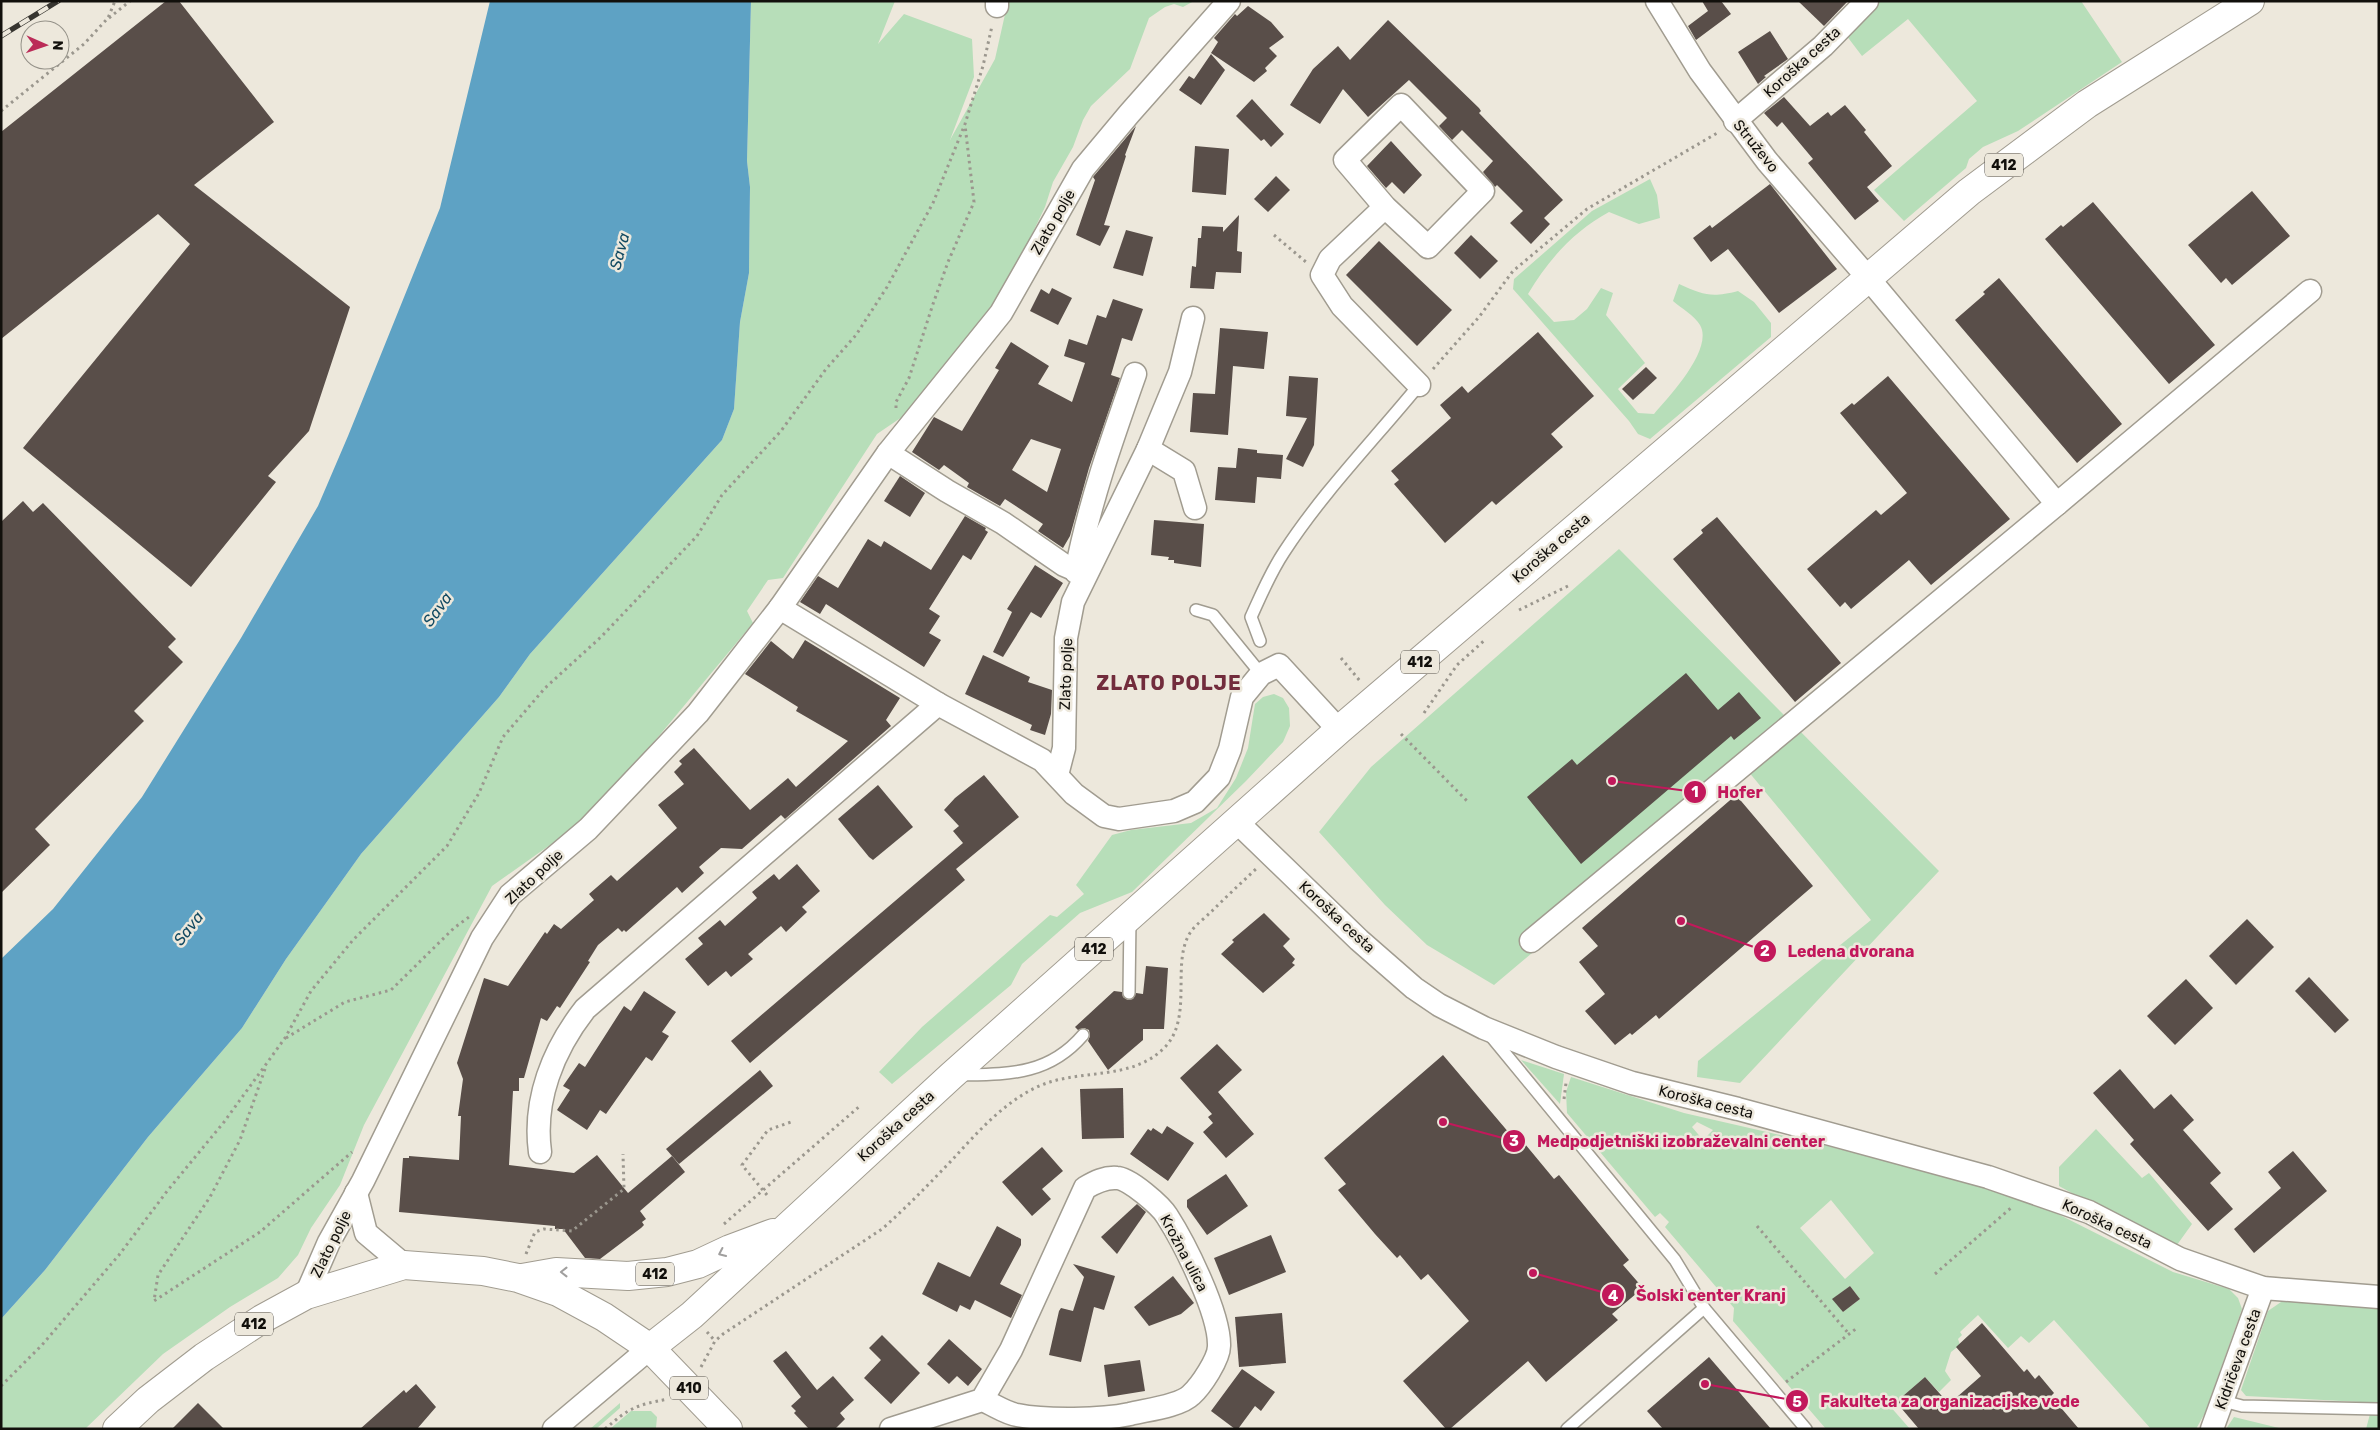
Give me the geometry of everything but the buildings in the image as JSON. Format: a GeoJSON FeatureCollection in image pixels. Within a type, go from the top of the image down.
{"type":"FeatureCollection","features":[{"type":"Feature","properties":{"kind":"main road","name":"412"},"geometry":{"type":"LineString","coordinates":[[1869,279],[1970,192],[2025,148],[2094,99],[2250,1]]}},
{"type":"Feature","properties":{"kind":"main road","name":"Koroška cesta"},"geometry":{"type":"LineString","coordinates":[[650,1348],[692,1315],[951,1076],[1339,730],[1445,641],[1604,502],[1736,394],[1869,279]]}},
{"type":"Feature","properties":{"kind":"main road","name":"412"},"geometry":{"type":"LineString","coordinates":[[117,1429],[148,1400],[204,1357],[262,1320],[306,1295],[404,1265],[483,1271],[522,1266],[556,1272],[628,1276],[667,1272],[698,1264],[730,1249],[784,1229]]}},
{"type":"Feature","properties":{"kind":"main road","name":"412"},"geometry":{"type":"LineString","coordinates":[[522,1266],[558,1292],[604,1317],[650,1348]]}},
{"type":"Feature","properties":{"kind":"main road","name":"410"},"geometry":{"type":"LineString","coordinates":[[650,1348],[728,1429]]}},
{"type":"Feature","properties":{"kind":"street","name":"Zlato polje"},"geometry":{"type":"LineString","coordinates":[[306,1295],[329,1242],[356,1193],[482,938],[510,895],[588,829],[698,713],[780,608],[888,453],[1001,313],[1083,169],[1128,114],[1229,1]]}},
{"type":"Feature","properties":{"kind":"street","name":"Struževo"},"geometry":{"type":"LineString","coordinates":[[1657,1],[1700,71],[1766,161],[1869,279],[2057,504]]}},
{"type":"Feature","properties":{"kind":"street","name":"Koroška cesta"},"geometry":{"type":"LineString","coordinates":[[1735,121],[1823,46],[1866,1]]}},
{"type":"Feature","properties":{"kind":"street"},"geometry":{"type":"LineString","coordinates":[[1401,105],[1483,191],[1428,247],[1385,207],[1344,160],[1401,105]]}},
{"type":"Feature","properties":{"kind":"street"},"geometry":{"type":"LineString","coordinates":[[1385,207],[1369,225],[1330,259],[1322,275],[1342,306],[1419,385]]}},
{"type":"Feature","properties":{"kind":"street"},"geometry":{"type":"LineString","coordinates":[[1531,941],[2310,291]]}},
{"type":"Feature","properties":{"kind":"street","name":"Zlato polje"},"geometry":{"type":"LineString","coordinates":[[1080,573],[1109,533],[1148,449],[1180,372],[1193,318]]}},
{"type":"Feature","properties":{"kind":"street","name":"Zlato polje"},"geometry":{"type":"LineString","coordinates":[[1057,775],[1064,748],[1066,638],[1080,573],[1082,540],[1104,459],[1135,374]]}},
{"type":"Feature","properties":{"kind":"street"},"geometry":{"type":"LineString","coordinates":[[1148,449],[1184,471],[1195,508]]}},
{"type":"Feature","properties":{"kind":"street"},"geometry":{"type":"LineString","coordinates":[[888,453],[1003,523],[1080,573]]}},
{"type":"Feature","properties":{"kind":"street"},"geometry":{"type":"LineString","coordinates":[[780,608],[938,704],[1042,760],[1074,794],[1104,816],[1119,819],[1174,811],[1195,802],[1219,777],[1230,749],[1242,697],[1261,674],[1279,665],[1339,730]]}},
{"type":"Feature","properties":{"kind":"street"},"geometry":{"type":"LineString","coordinates":[[540,1152],[537,1131],[543,1092],[555,1056],[567,1032],[585,1009],[938,704]]}},
{"type":"Feature","properties":{"kind":"street","name":"Koroška cesta"},"geometry":{"type":"LineString","coordinates":[[1236,821],[1359,940],[1414,988],[1439,1005],[1484,1028],[1572,1062],[1642,1086],[1738,1109],[1979,1174],[2089,1212],[2180,1259],[2263,1288],[2379,1297]]}},
{"type":"Feature","properties":{"kind":"street","name":"Krožna ulica"},"geometry":{"type":"LineString","coordinates":[[1119,1178],[1137,1188],[1166,1214],[1198,1275],[1212,1313],[1219,1347],[1206,1378],[1190,1396],[1170,1404],[1117,1417],[1074,1418],[1016,1415],[982,1400],[1011,1350],[1085,1188],[1099,1180],[1119,1178]]}},
{"type":"Feature","properties":{"kind":"street","name":"Zlato polje"},"geometry":{"type":"LineString","coordinates":[[356,1193],[366,1233],[404,1265]]}},
{"type":"Feature","properties":{"kind":"street","name":"Kidričeva cesta"},"geometry":{"type":"LineString","coordinates":[[2212,1429],[2263,1288]]}},
{"type":"Feature","properties":{"kind":"street","name":"Koroška cesta"},"geometry":{"type":"LineString","coordinates":[[554,1429],[650,1348]]}},
{"type":"Feature","properties":{"kind":"street"},"geometry":{"type":"LineString","coordinates":[[891,1429],[982,1400]]}},
{"type":"Feature","properties":{"kind":"lane"},"geometry":{"type":"LineString","coordinates":[[1260,641],[1251,617],[1283,553],[1310,514],[1419,385]]}},
{"type":"Feature","properties":{"kind":"lane"},"geometry":{"type":"LineString","coordinates":[[1196,610],[1213,615],[1261,674]]}},
{"type":"Feature","properties":{"kind":"lane"},"geometry":{"type":"LineString","coordinates":[[1128,993],[1130,918]]}},
{"type":"Feature","properties":{"kind":"lane"},"geometry":{"type":"LineString","coordinates":[[1484,1028],[1675,1260],[1704,1308],[1806,1429]]}},
{"type":"Feature","properties":{"kind":"lane"},"geometry":{"type":"LineString","coordinates":[[951,1076],[1014,1074],[1045,1066],[1071,1050],[1084,1035]]}},
{"type":"Feature","properties":{"kind":"lane"},"geometry":{"type":"LineString","coordinates":[[1568,1429],[1704,1308]]}},
{"type":"Feature","properties":{"kind":"lane"},"geometry":{"type":"LineString","coordinates":[[2223,1401],[2242,1406],[2379,1409]]}},
{"type":"Feature","properties":{"kind":"path"},"geometry":{"type":"LineString","coordinates":[[108,18],[115,1]]}},
{"type":"Feature","properties":{"kind":"path"},"geometry":{"type":"LineString","coordinates":[[1,111],[84,44],[108,18],[130,1]]}},
{"type":"Feature","properties":{"kind":"path"},"geometry":{"type":"LineString","coordinates":[[1,1386],[42,1345],[120,1255],[168,1190],[224,1122],[266,1066],[285,1038],[311,991],[347,947],[447,846],[479,793],[503,737],[545,688],[601,637],[697,536],[722,496],[781,430],[826,369],[856,335],[887,287],[933,203],[965,124],[983,66],[997,4]]}},
{"type":"Feature","properties":{"kind":"path"},"geometry":{"type":"LineString","coordinates":[[1419,385],[1479,316],[1513,271],[1579,215],[1735,121]]}},
{"type":"Feature","properties":{"kind":"path"},"geometry":{"type":"LineString","coordinates":[[895,411],[896,402],[909,378],[936,295],[974,202],[965,124]]}},
{"type":"Feature","properties":{"kind":"path"},"geometry":{"type":"LineString","coordinates":[[1274,235],[1322,275]]}},
{"type":"Feature","properties":{"kind":"path"},"geometry":{"type":"LineString","coordinates":[[1517,611],[1570,585]]}},
{"type":"Feature","properties":{"kind":"path"},"geometry":{"type":"LineString","coordinates":[[1424,713],[1457,665],[1490,635]]}},
{"type":"Feature","properties":{"kind":"path"},"geometry":{"type":"LineString","coordinates":[[1341,658],[1360,682]]}},
{"type":"Feature","properties":{"kind":"path"},"geometry":{"type":"LineString","coordinates":[[1400,734],[1468,802]]}},
{"type":"Feature","properties":{"kind":"path"},"geometry":{"type":"LineString","coordinates":[[704,1365],[715,1341],[723,1334],[882,1229],[904,1209],[968,1142],[1011,1102],[1036,1087],[1062,1080],[1129,1068],[1152,1058],[1174,1034],[1178,1020],[1185,950],[1190,933],[1271,855]]}},
{"type":"Feature","properties":{"kind":"path"},"geometry":{"type":"LineString","coordinates":[[285,1038],[345,1002],[391,990],[454,928],[476,910]]}},
{"type":"Feature","properties":{"kind":"path"},"geometry":{"type":"LineString","coordinates":[[1563,1122],[1564,1091],[1572,1062]]}},
{"type":"Feature","properties":{"kind":"path"},"geometry":{"type":"LineString","coordinates":[[266,1066],[240,1140],[210,1197],[158,1275],[154,1301],[260,1232],[353,1151]]}},
{"type":"Feature","properties":{"kind":"path"},"geometry":{"type":"LineString","coordinates":[[723,1226],[861,1105]]}},
{"type":"Feature","properties":{"kind":"path"},"geometry":{"type":"LineString","coordinates":[[768,1195],[742,1165],[768,1130],[794,1121]]}},
{"type":"Feature","properties":{"kind":"path"},"geometry":{"type":"LineString","coordinates":[[522,1266],[535,1232],[544,1229],[572,1231],[624,1189],[623,1154]]}},
{"type":"Feature","properties":{"kind":"path"},"geometry":{"type":"LineString","coordinates":[[1935,1274],[2029,1191]]}},
{"type":"Feature","properties":{"kind":"path"},"geometry":{"type":"LineString","coordinates":[[1756,1226],[1849,1334]]}},
{"type":"Feature","properties":{"kind":"path"},"geometry":{"type":"LineString","coordinates":[[1774,1391],[1857,1328]]}},
{"type":"Feature","properties":{"kind":"path"},"geometry":{"type":"LineString","coordinates":[[605,1429],[626,1411],[636,1406],[668,1399]]}},
{"type":"Feature","properties":{"kind":"green space"},"geometry":{"type":"Polygon","coordinates":[[[751,1],[895,1],[878,44],[904,14],[972,39],[974,77],[950,140],[995,59],[1008,1],[1194,1],[1183,7],[1174,4],[1165,7],[1149,18],[1130,69],[1091,106],[1083,120],[1073,147],[1053,182],[1045,207],[994,309],[937,387],[902,417],[877,434],[783,578],[768,580],[747,611],[753,623],[623,779],[581,823],[492,886],[364,1125],[340,1185],[311,1228],[298,1255],[278,1278],[230,1307],[163,1354],[85,1429],[1,1429],[1,1319],[45,1270],[148,1137],[242,1028],[286,959],[361,854],[499,697],[530,654],[722,440],[734,409],[740,322],[749,273],[750,187],[747,161],[751,1]]]}},
{"type":"Feature","properties":{"kind":"green space"},"geometry":{"type":"Polygon","coordinates":[[[1879,1],[2081,1],[2122,62],[2018,131],[1983,147],[1969,159],[1966,168],[1904,221],[1874,190],[1977,101],[1908,19],[1862,56],[1846,35],[1879,1]]]}},
{"type":"Feature","properties":{"kind":"green space"},"geometry":{"type":"Polygon","coordinates":[[[1650,179],[1657,195],[1660,218],[1639,224],[1609,212],[1584,228],[1563,247],[1544,270],[1528,294],[1554,322],[1574,320],[1587,309],[1601,288],[1613,293],[1606,315],[1645,363],[1618,389],[1638,413],[1654,414],[1679,385],[1696,359],[1701,347],[1703,335],[1700,325],[1673,301],[1679,284],[1695,291],[1714,295],[1738,291],[1754,302],[1771,323],[1771,337],[1650,439],[1638,434],[1629,421],[1513,289],[1514,279],[1592,211],[1650,179]]]}},
{"type":"Feature","properties":{"kind":"green space"},"geometry":{"type":"Polygon","coordinates":[[[1619,549],[1939,871],[1740,1083],[1697,1077],[1698,1061],[1871,920],[1748,771],[1494,985],[1427,945],[1385,905],[1319,832],[1371,767],[1619,549]]]}},
{"type":"Feature","properties":{"kind":"green space"},"geometry":{"type":"Polygon","coordinates":[[[1274,694],[1283,698],[1289,708],[1290,726],[1283,742],[1246,781],[1132,892],[1080,913],[1022,964],[1011,985],[892,1084],[879,1072],[922,1027],[1050,915],[1057,917],[1084,894],[1076,885],[1112,835],[1131,830],[1191,823],[1217,808],[1236,778],[1248,748],[1255,704],[1263,697],[1274,694]]]}},
{"type":"Feature","properties":{"kind":"green space"},"geometry":{"type":"Polygon","coordinates":[[[1521,1060],[1564,1074],[1560,1104],[1521,1060]]]}},
{"type":"Feature","properties":{"kind":"green space"},"geometry":{"type":"Polygon","coordinates":[[[1571,1077],[1684,1113],[1820,1144],[1999,1191],[2042,1206],[2173,1272],[2229,1289],[2238,1298],[2242,1309],[2205,1413],[2196,1429],[2151,1429],[2054,1320],[2029,1343],[2021,1336],[2008,1348],[1978,1315],[1960,1332],[1962,1335],[1958,1339],[1960,1345],[1951,1352],[1945,1371],[1951,1380],[1939,1392],[1925,1377],[1896,1402],[1889,1405],[1910,1429],[1826,1429],[1733,1321],[1734,1308],[1665,1227],[1669,1222],[1660,1213],[1655,1217],[1567,1113],[1566,1092],[1571,1077]],[[1697,1122],[1692,1127],[1703,1140],[1713,1130],[1697,1122]],[[1831,1200],[1800,1228],[1845,1279],[1874,1253],[1831,1200]],[[1850,1286],[1833,1299],[1843,1312],[1860,1299],[1850,1286]]]}},
{"type":"Feature","properties":{"kind":"green space"},"geometry":{"type":"Polygon","coordinates":[[[2096,1129],[2142,1178],[2149,1173],[2192,1224],[2174,1249],[2059,1186],[2059,1167],[2096,1129]]]}},
{"type":"Feature","properties":{"kind":"green space"},"geometry":{"type":"Polygon","coordinates":[[[2293,1301],[2379,1307],[2379,1403],[2246,1396],[2241,1390],[2268,1311],[2281,1302],[2293,1301]]]}},
{"type":"Feature","properties":{"kind":"green space"},"geometry":{"type":"Polygon","coordinates":[[[620,1403],[620,1408],[596,1429],[590,1429],[620,1403]]]}},
{"type":"Feature","properties":{"kind":"green space"},"geometry":{"type":"Polygon","coordinates":[[[631,1411],[651,1411],[657,1417],[656,1428],[610,1429],[631,1411]]]}},
{"type":"Feature","properties":{"kind":"green space"},"geometry":{"type":"Polygon","coordinates":[[[2379,1413],[2379,1429],[2366,1429],[2370,1414],[2379,1413]]]}},
{"type":"Feature","properties":{"kind":"green space"},"geometry":{"type":"Polygon","coordinates":[[[2234,1417],[2279,1428],[2279,1429],[2226,1429],[2234,1417]]]}},
{"type":"Feature","properties":{"kind":"water","name":"Sava"},"geometry":{"type":"Polygon","coordinates":[[[490,1],[751,1],[747,161],[750,187],[749,273],[740,322],[734,409],[722,440],[530,654],[499,697],[361,854],[286,959],[242,1028],[148,1137],[45,1270],[1,1319],[1,959],[53,909],[142,797],[241,638],[318,506],[440,208],[490,1]]]}},
{"type":"Feature","properties":{"kind":"railway"},"geometry":{"type":"LineString","coordinates":[[1,36],[58,1]]}},
{"type":"Feature","properties":{"kind":"place","name":"Hofer"},"geometry":{"type":"Point","coordinates":[1612,781]}},
{"type":"Feature","properties":{"kind":"place","name":"Ledena dvorana"},"geometry":{"type":"Point","coordinates":[1681,921]}},
{"type":"Feature","properties":{"kind":"place","name":"Medpodjetniški izobraževalni center"},"geometry":{"type":"Point","coordinates":[1443,1122]}},
{"type":"Feature","properties":{"kind":"place","name":"Šolski center Kranj"},"geometry":{"type":"Point","coordinates":[1533,1273]}},
{"type":"Feature","properties":{"kind":"place","name":"Fakulteta za organizacijske vede"},"geometry":{"type":"Point","coordinates":[1705,1384]}},
{"type":"Feature","properties":{"kind":"district","name":"ZLATO POLJE"},"geometry":{"type":"Point","coordinates":[1169,683]}}]}
